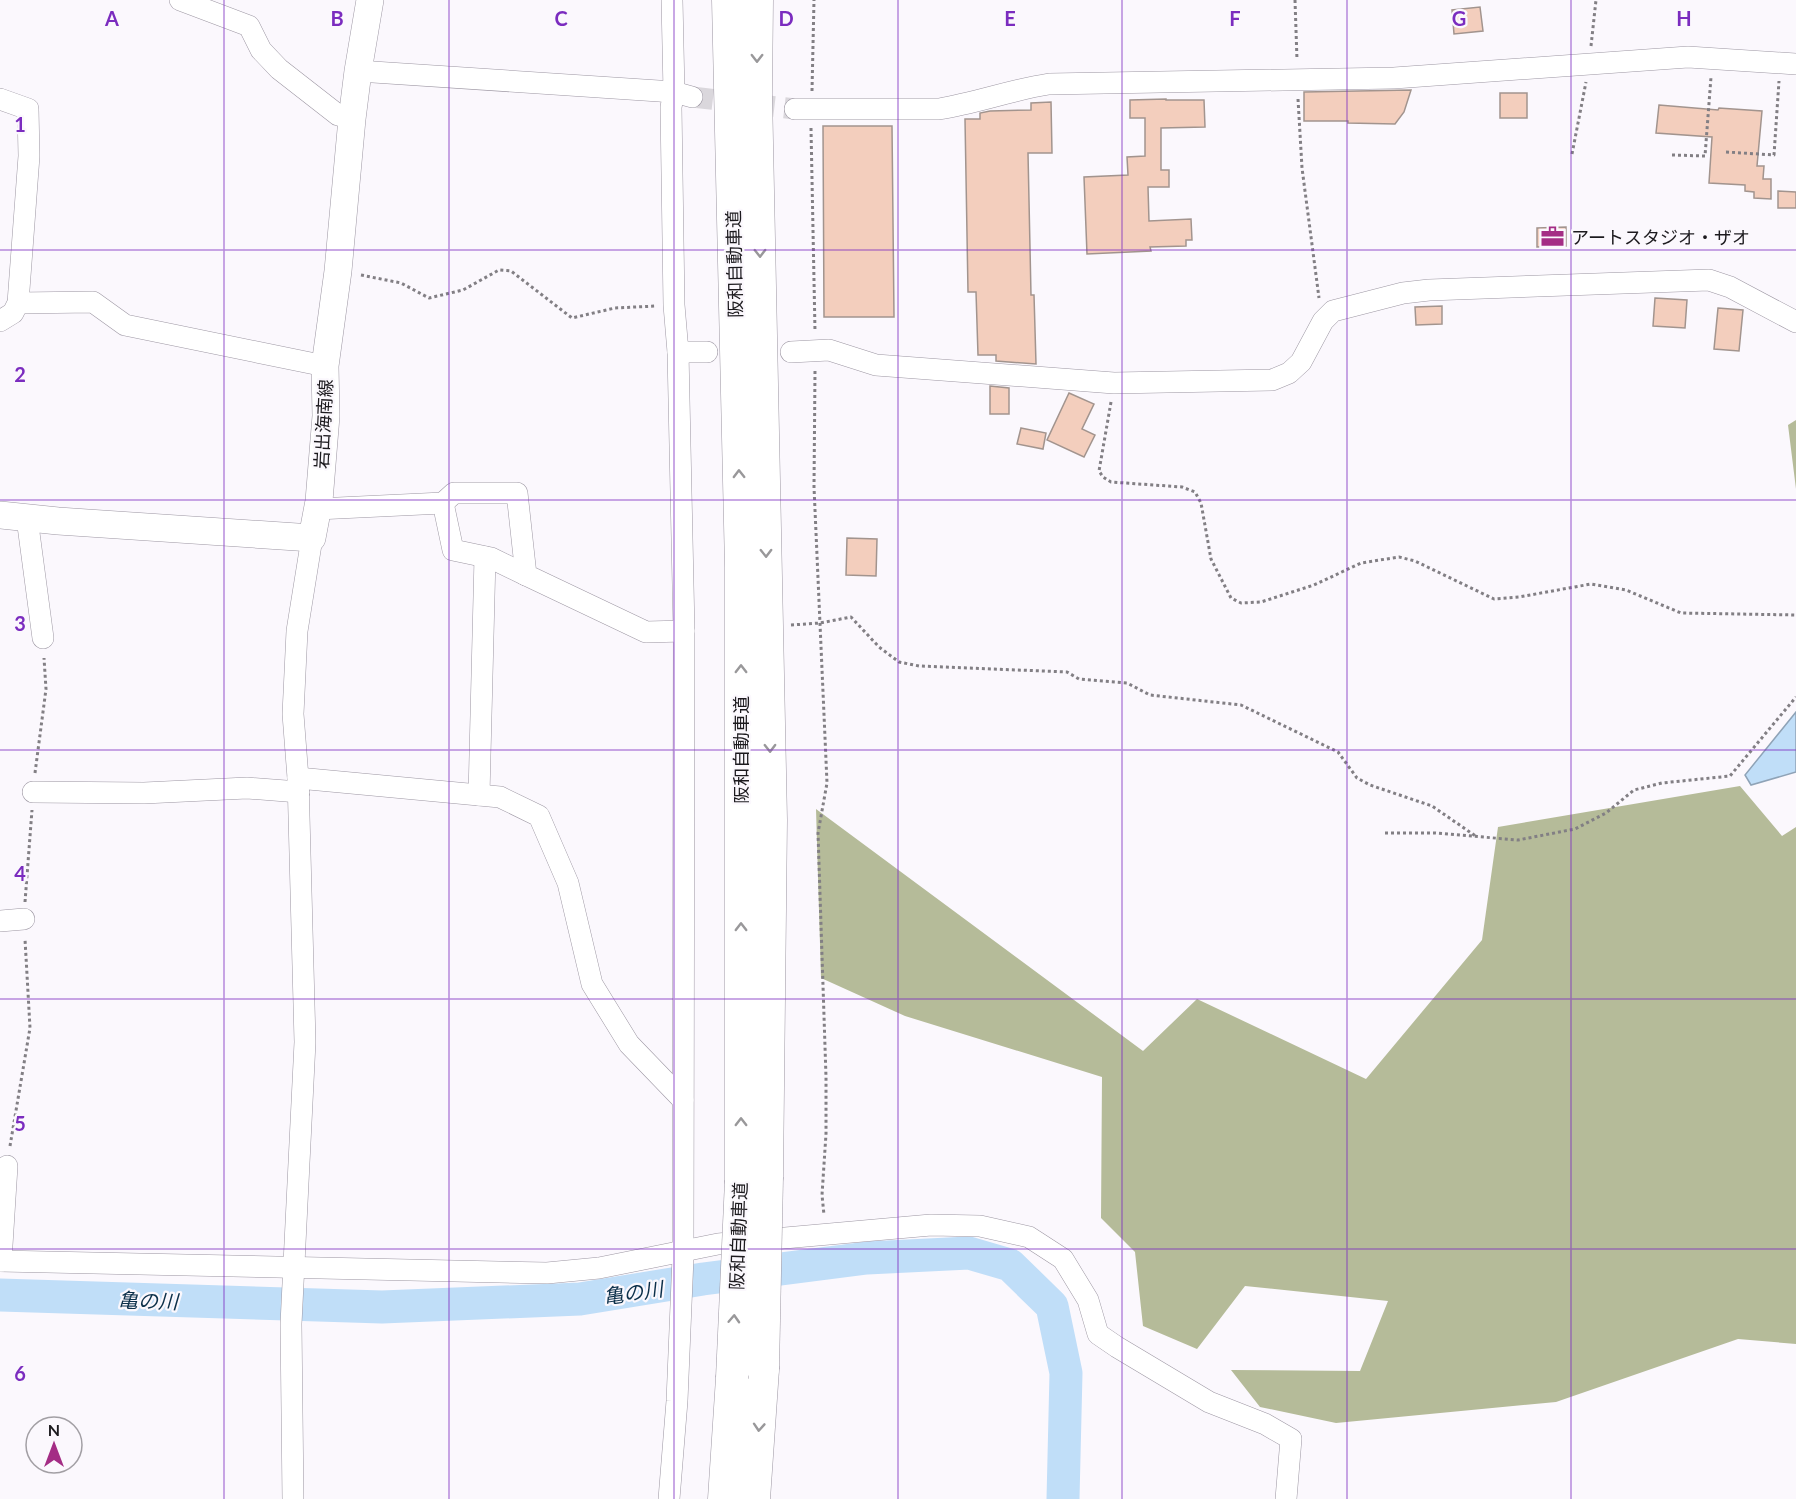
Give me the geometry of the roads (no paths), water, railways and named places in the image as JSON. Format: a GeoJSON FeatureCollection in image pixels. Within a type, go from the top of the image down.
{"type":"FeatureCollection","features":[{"type":"Feature","properties":{"kind":"highway","name":"阪和自動車道"},"geometry":{"type":"LineString","coordinates":[[728,0],[754,1179],[763,1369],[754,1499]]}},
{"type":"Feature","properties":{"kind":"highway","name":"阪和自動車道"},"geometry":{"type":"LineString","coordinates":[[724,1499],[732,1378],[754,1179],[771,820],[756,94],[757,0]]}},
{"type":"Feature","properties":{"kind":"main road","name":"岩出海南線"},"geometry":{"type":"LineString","coordinates":[[312,538],[326,416],[326,366],[338,271],[357,71],[370,0]]}},
{"type":"Feature","properties":{"kind":"main road"},"geometry":{"type":"LineString","coordinates":[[0,514],[27,518],[312,538]]}},
{"type":"Feature","properties":{"kind":"street"},"geometry":{"type":"LineString","coordinates":[[180,0],[249,26],[261,50],[279,69],[338,115],[352,119]]}},
{"type":"Feature","properties":{"kind":"street"},"geometry":{"type":"LineString","coordinates":[[672,0],[683,95]]}},
{"type":"Feature","properties":{"kind":"street"},"geometry":{"type":"LineString","coordinates":[[803,109],[939,109],[1027,87],[1049,84],[1394,78],[1688,57],[1788,64]]}},
{"type":"Feature","properties":{"kind":"street"},"geometry":{"type":"LineString","coordinates":[[357,71],[683,95]]}},
{"type":"Feature","properties":{"kind":"street"},"geometry":{"type":"LineString","coordinates":[[669,1499],[677,1401],[682,1254],[684,632],[678,352],[674,305],[671,107],[683,95]]}},
{"type":"Feature","properties":{"kind":"street"},"geometry":{"type":"LineString","coordinates":[[0,99],[28,109],[29,156],[18,303],[13,313],[0,321]]}},
{"type":"Feature","properties":{"kind":"street"},"geometry":{"type":"LineString","coordinates":[[791,352],[829,350],[876,365],[1114,383],[1272,380],[1289,373],[1301,362],[1323,321],[1333,311],[1403,293],[1429,290],[1709,280],[1730,287],[1796,322]]}},
{"type":"Feature","properties":{"kind":"street"},"geometry":{"type":"LineString","coordinates":[[18,303],[93,302],[125,324],[326,366]]}},
{"type":"Feature","properties":{"kind":"street"},"geometry":{"type":"LineString","coordinates":[[678,352],[707,352]]}},
{"type":"Feature","properties":{"kind":"street"},"geometry":{"type":"LineString","coordinates":[[317,509],[443,503],[454,494],[517,494],[526,575]]}},
{"type":"Feature","properties":{"kind":"street"},"geometry":{"type":"LineString","coordinates":[[443,503],[453,550],[490,558],[646,632],[684,632]]}},
{"type":"Feature","properties":{"kind":"street"},"geometry":{"type":"LineString","coordinates":[[27,518],[43,638]]}},
{"type":"Feature","properties":{"kind":"street"},"geometry":{"type":"LineString","coordinates":[[293,1499],[291,1324],[305,1042],[298,785],[293,714],[297,631],[312,538]]}},
{"type":"Feature","properties":{"kind":"street"},"geometry":{"type":"LineString","coordinates":[[479,795],[485,557]]}},
{"type":"Feature","properties":{"kind":"street"},"geometry":{"type":"LineString","coordinates":[[33,792],[144,793],[298,785],[500,797],[539,816],[568,883],[592,984],[629,1044],[683,1100]]}},
{"type":"Feature","properties":{"kind":"street"},"geometry":{"type":"LineString","coordinates":[[0,921],[24,918]]}},
{"type":"Feature","properties":{"kind":"street"},"geometry":{"type":"LineString","coordinates":[[7,1166],[1,1261],[547,1273],[599,1268],[682,1254],[718,1244],[931,1225],[980,1226],[1029,1237],[1063,1259],[1088,1300],[1098,1334],[1209,1402],[1265,1424],[1291,1439],[1286,1499]]}},
{"type":"Feature","properties":{"kind":"water"},"geometry":{"type":"Polygon","coordinates":[[[1796,712],[1796,772],[1751,785],[1745,775],[1796,712]]]}},
{"type":"Feature","properties":{"kind":"waterway","name":"亀の川"},"geometry":{"type":"LineString","coordinates":[[0,1295],[382,1307],[580,1299],[703,1279],[867,1258],[969,1253],[1010,1265],[1052,1306],[1066,1373],[1063,1499]]}},
{"type":"Feature","properties":{"kind":"tunnel"},"geometry":{"type":"LineString","coordinates":[[692,97],[795,109]]}},
{"type":"Feature","properties":{"kind":"place","name":"アートスタジオ・ザオ"},"geometry":{"type":"Point","coordinates":[1553,237]}}]}
